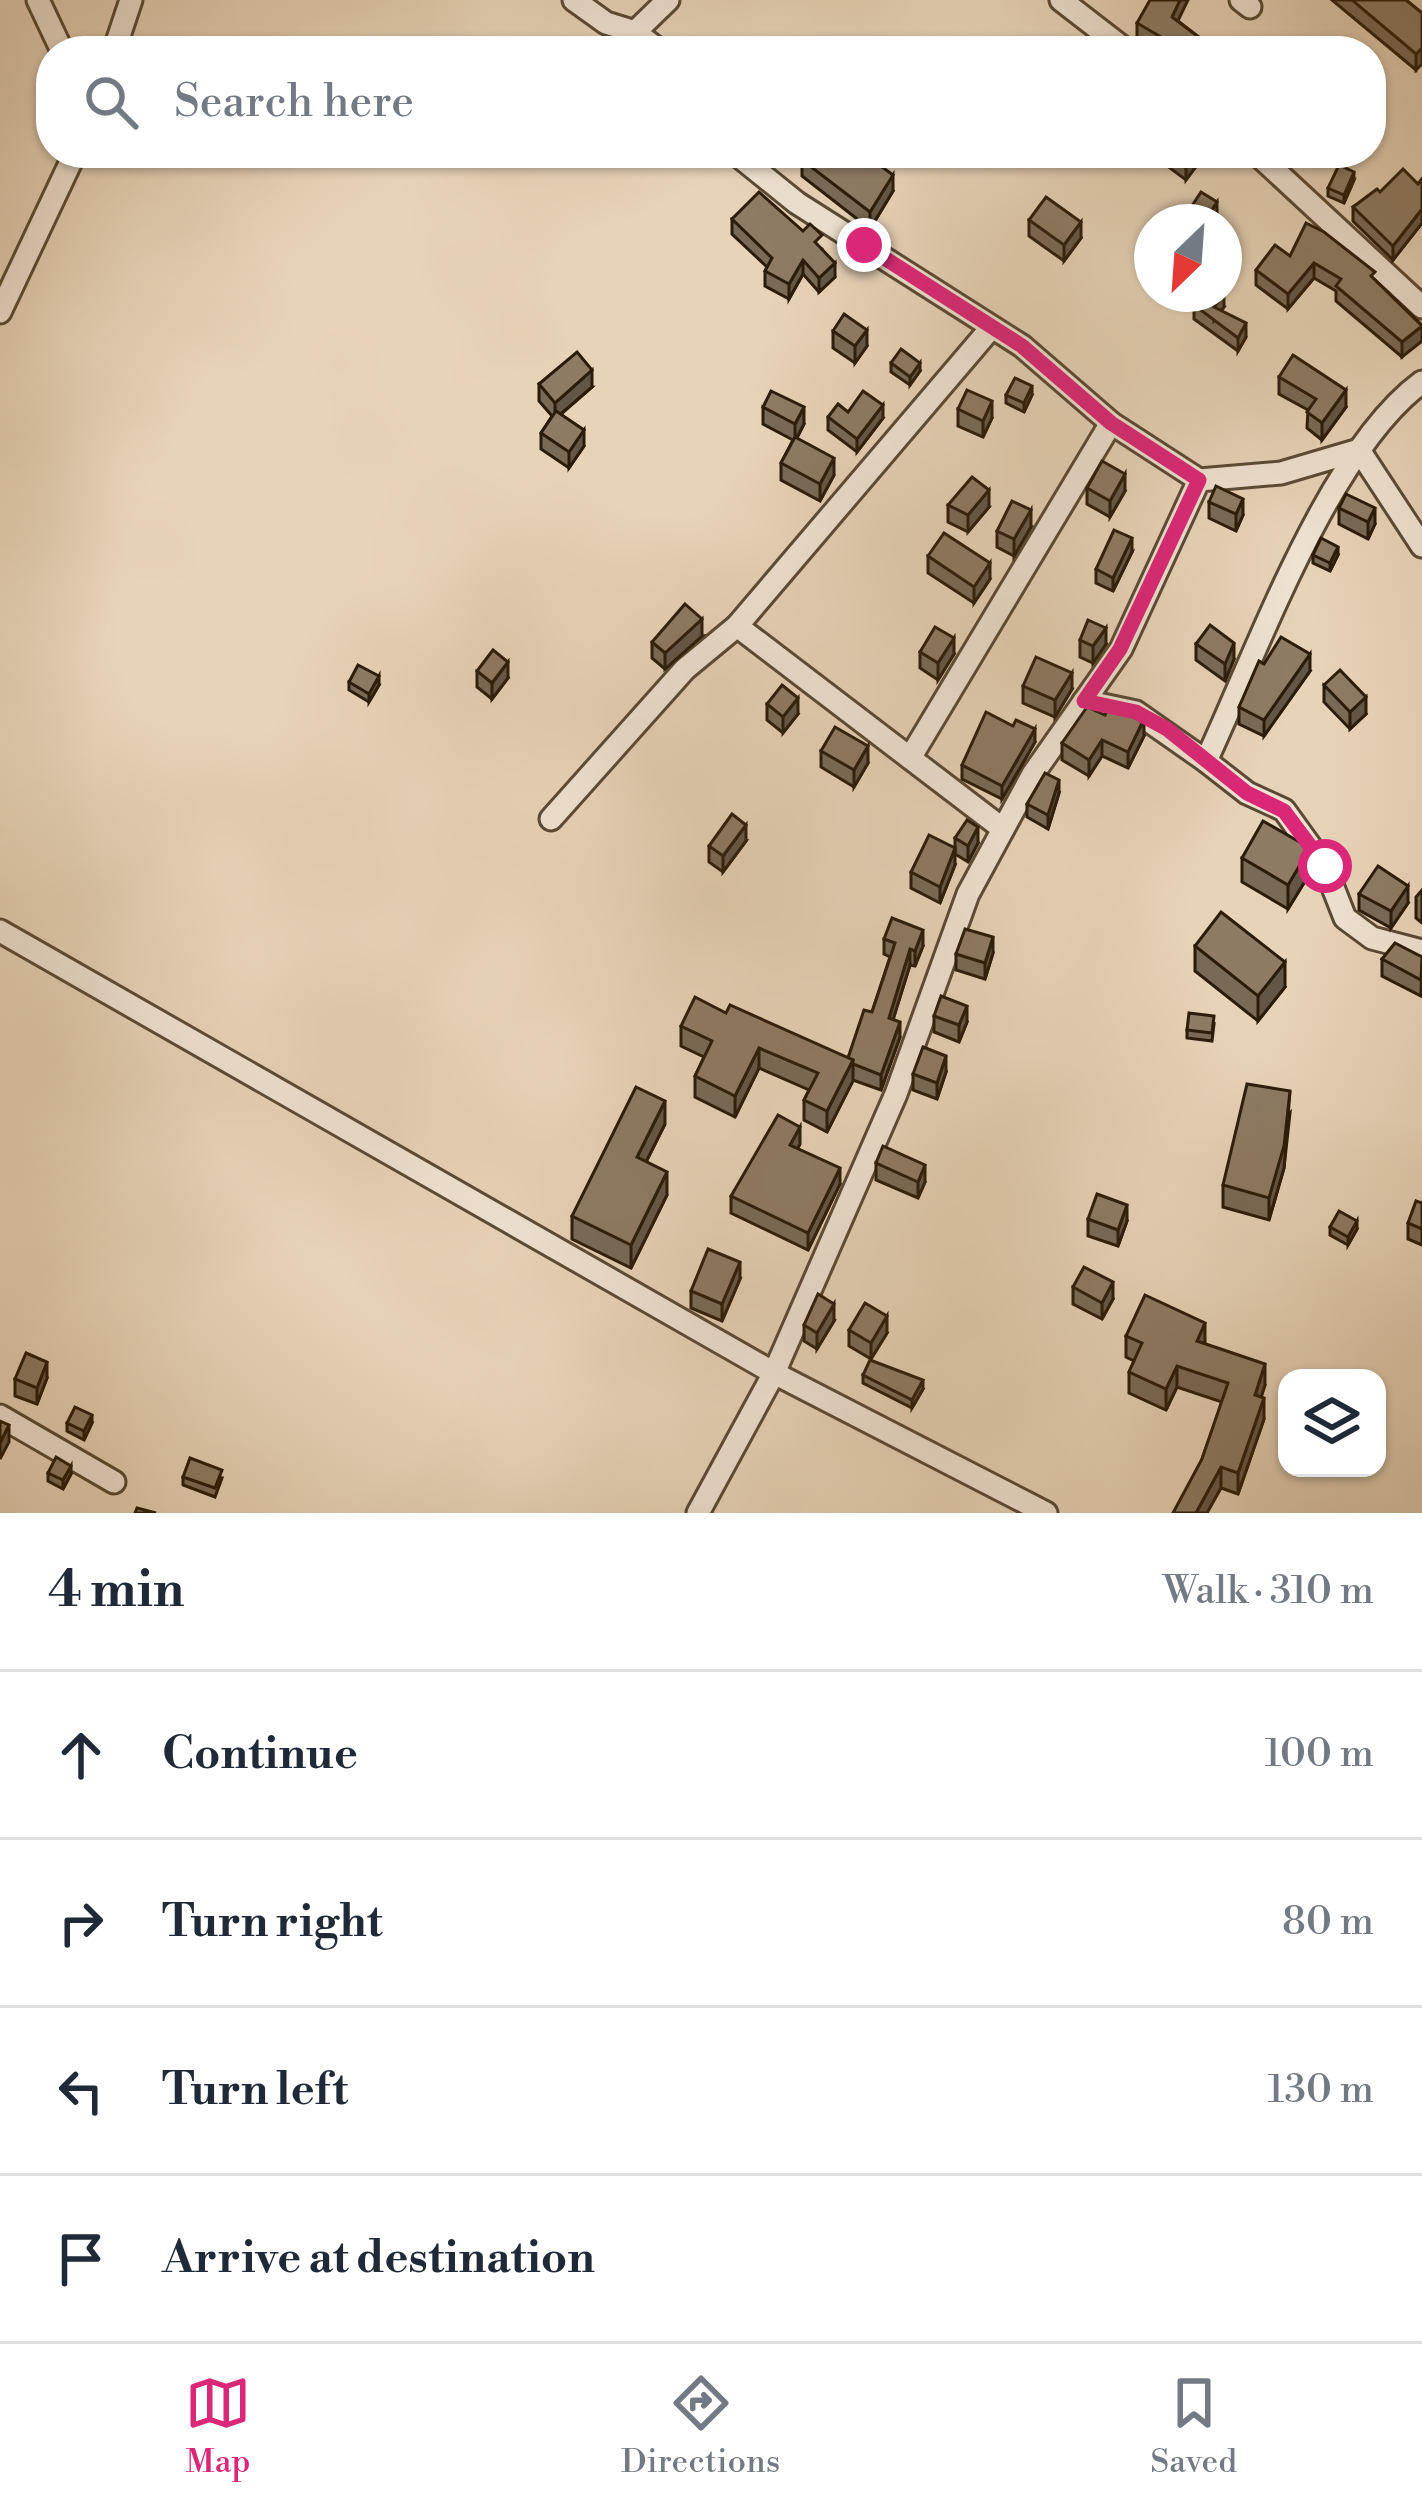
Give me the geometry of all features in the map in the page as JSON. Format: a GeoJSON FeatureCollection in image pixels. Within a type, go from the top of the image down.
{"type":"FeatureCollection","features":[{"type":"Feature","properties":{"kind":"street"},"geometry":{"type":"LineString","coordinates":[[38,0],[55,36]]}},
{"type":"Feature","properties":{"kind":"street"},"geometry":{"type":"LineString","coordinates":[[119,36],[131,0]]}},
{"type":"Feature","properties":{"kind":"street"},"geometry":{"type":"LineString","coordinates":[[574,0],[606,23],[640,36]]}},
{"type":"Feature","properties":{"kind":"street"},"geometry":{"type":"LineString","coordinates":[[635,32],[668,0]]}},
{"type":"Feature","properties":{"kind":"street"},"geometry":{"type":"LineString","coordinates":[[1061,0],[1108,36]]}},
{"type":"Feature","properties":{"kind":"street"},"geometry":{"type":"LineString","coordinates":[[0,312],[67,168]]}},
{"type":"Feature","properties":{"kind":"street"},"geometry":{"type":"LineString","coordinates":[[754,168],[797,203],[1022,346],[1111,423],[1199,480],[1281,473],[1359,451]]}},
{"type":"Feature","properties":{"kind":"street"},"geometry":{"type":"LineString","coordinates":[[1272,168],[1422,307]]}},
{"type":"Feature","properties":{"kind":"street"},"geometry":{"type":"LineString","coordinates":[[551,819],[686,669],[737,626],[992,328]]}},
{"type":"Feature","properties":{"kind":"street"},"geometry":{"type":"LineString","coordinates":[[1206,761],[1316,527],[1359,451],[1389,406],[1422,382]]}},
{"type":"Feature","properties":{"kind":"street"},"geometry":{"type":"LineString","coordinates":[[910,758],[1111,423]]}},
{"type":"Feature","properties":{"kind":"street"},"geometry":{"type":"LineString","coordinates":[[1359,451],[1422,546]]}},
{"type":"Feature","properties":{"kind":"street"},"geometry":{"type":"LineString","coordinates":[[698,1513],[774,1373],[896,1094],[968,894],[1004,829],[1120,649],[1199,480]]}},
{"type":"Feature","properties":{"kind":"street"},"geometry":{"type":"LineString","coordinates":[[737,626],[1004,829]]}},
{"type":"Feature","properties":{"kind":"street"},"geometry":{"type":"LineString","coordinates":[[1084,701],[1136,712],[1247,793],[1284,811],[1325,866],[1345,918],[1372,938],[1422,951]]}},
{"type":"Feature","properties":{"kind":"street"},"geometry":{"type":"LineString","coordinates":[[0,931],[774,1373],[1046,1513]]}},
{"type":"Feature","properties":{"kind":"street"},"geometry":{"type":"LineString","coordinates":[[0,1416],[114,1481]]}},
{"type":"Feature","properties":{"kind":"building"},"geometry":{"type":"Polygon","coordinates":[[[1150,0],[1180,0],[1172,17],[1197,36],[1159,36],[1137,23],[1150,0]]]}},
{"type":"Feature","properties":{"kind":"building"},"geometry":{"type":"Polygon","coordinates":[[[1352,0],[1406,0],[1422,13],[1422,48],[1416,54],[1352,0]]]}},
{"type":"Feature","properties":{"kind":"building"},"geometry":{"type":"Polygon","coordinates":[[[812,168],[883,168],[893,175],[870,212],[812,168]]]}},
{"type":"Feature","properties":{"kind":"building"},"geometry":{"type":"Polygon","coordinates":[[[1338,168],[1354,172],[1344,195],[1328,188],[1338,168]]]}},
{"type":"Feature","properties":{"kind":"building"},"geometry":{"type":"Polygon","coordinates":[[[1403,169],[1418,184],[1422,179],[1422,209],[1393,246],[1353,207],[1377,189],[1380,192],[1403,169]]]}},
{"type":"Feature","properties":{"kind":"building"},"geometry":{"type":"Polygon","coordinates":[[[759,192],[803,231],[810,224],[822,235],[815,242],[835,263],[819,278],[803,260],[789,284],[765,271],[772,258],[732,219],[759,192]]]}},
{"type":"Feature","properties":{"kind":"building"},"geometry":{"type":"Polygon","coordinates":[[[1201,192],[1217,202],[1216,204],[1193,204],[1201,192]]]}},
{"type":"Feature","properties":{"kind":"building"},"geometry":{"type":"Polygon","coordinates":[[[1046,197],[1081,222],[1064,245],[1029,220],[1046,197]]]}},
{"type":"Feature","properties":{"kind":"building"},"geometry":{"type":"Polygon","coordinates":[[[1306,223],[1375,272],[1371,276],[1422,326],[1402,342],[1336,286],[1341,279],[1314,263],[1288,294],[1256,270],[1275,245],[1290,256],[1306,223]]]}},
{"type":"Feature","properties":{"kind":"building"},"geometry":{"type":"Polygon","coordinates":[[[1203,312],[1224,312],[1246,323],[1238,338],[1203,312]]]}},
{"type":"Feature","properties":{"kind":"building"},"geometry":{"type":"Polygon","coordinates":[[[844,314],[867,330],[855,346],[833,331],[844,314]]]}},
{"type":"Feature","properties":{"kind":"building"},"geometry":{"type":"Polygon","coordinates":[[[901,349],[920,363],[910,377],[891,363],[901,349]]]}},
{"type":"Feature","properties":{"kind":"building"},"geometry":{"type":"Polygon","coordinates":[[[577,352],[592,370],[555,403],[539,384],[577,352]]]}},
{"type":"Feature","properties":{"kind":"building"},"geometry":{"type":"Polygon","coordinates":[[[1293,355],[1346,390],[1322,423],[1307,412],[1316,399],[1279,377],[1293,355]]]}},
{"type":"Feature","properties":{"kind":"building"},"geometry":{"type":"Polygon","coordinates":[[[1015,378],[1032,386],[1024,403],[1006,395],[1015,378]]]}},
{"type":"Feature","properties":{"kind":"building"},"geometry":{"type":"Polygon","coordinates":[[[967,390],[992,401],[983,421],[958,409],[967,390]]]}},
{"type":"Feature","properties":{"kind":"building"},"geometry":{"type":"Polygon","coordinates":[[[771,391],[804,407],[795,424],[763,407],[771,391]]]}},
{"type":"Feature","properties":{"kind":"building"},"geometry":{"type":"Polygon","coordinates":[[[863,391],[883,405],[857,439],[828,417],[838,404],[848,412],[863,391]]]}},
{"type":"Feature","properties":{"kind":"building"},"geometry":{"type":"Polygon","coordinates":[[[556,411],[584,430],[569,452],[541,433],[556,411]]]}},
{"type":"Feature","properties":{"kind":"building"},"geometry":{"type":"Polygon","coordinates":[[[795,437],[834,458],[820,484],[781,463],[795,437]]]}},
{"type":"Feature","properties":{"kind":"building"},"geometry":{"type":"Polygon","coordinates":[[[1102,461],[1125,474],[1110,501],[1087,488],[1102,461]]]}},
{"type":"Feature","properties":{"kind":"building"},"geometry":{"type":"Polygon","coordinates":[[[972,477],[989,490],[968,515],[948,505],[972,477]]]}},
{"type":"Feature","properties":{"kind":"building"},"geometry":{"type":"Polygon","coordinates":[[[1216,486],[1243,499],[1236,514],[1209,502],[1216,486]]]}},
{"type":"Feature","properties":{"kind":"building"},"geometry":{"type":"Polygon","coordinates":[[[1346,494],[1375,508],[1368,522],[1339,508],[1346,494]]]}},
{"type":"Feature","properties":{"kind":"building"},"geometry":{"type":"Polygon","coordinates":[[[1012,501],[1031,510],[1014,539],[997,531],[1012,501]]]}},
{"type":"Feature","properties":{"kind":"building"},"geometry":{"type":"Polygon","coordinates":[[[1114,530],[1132,538],[1113,578],[1096,569],[1114,530]]]}},
{"type":"Feature","properties":{"kind":"building"},"geometry":{"type":"Polygon","coordinates":[[[944,533],[990,563],[974,587],[928,556],[944,533]]]}},
{"type":"Feature","properties":{"kind":"building"},"geometry":{"type":"Polygon","coordinates":[[[1321,538],[1338,547],[1330,563],[1313,555],[1321,538]]]}},
{"type":"Feature","properties":{"kind":"building"},"geometry":{"type":"Polygon","coordinates":[[[685,604],[702,619],[665,653],[652,642],[685,604]]]}},
{"type":"Feature","properties":{"kind":"building"},"geometry":{"type":"Polygon","coordinates":[[[1088,620],[1106,628],[1093,646],[1080,640],[1088,620]]]}},
{"type":"Feature","properties":{"kind":"building"},"geometry":{"type":"Polygon","coordinates":[[[1210,625],[1234,643],[1225,664],[1196,644],[1210,625]]]}},
{"type":"Feature","properties":{"kind":"building"},"geometry":{"type":"Polygon","coordinates":[[[935,627],[954,638],[938,663],[920,652],[935,627]]]}},
{"type":"Feature","properties":{"kind":"building"},"geometry":{"type":"Polygon","coordinates":[[[1281,637],[1310,654],[1264,720],[1239,707],[1259,661],[1264,664],[1281,637]]]}},
{"type":"Feature","properties":{"kind":"building"},"geometry":{"type":"Polygon","coordinates":[[[493,650],[508,662],[492,683],[477,671],[493,650]]]}},
{"type":"Feature","properties":{"kind":"building"},"geometry":{"type":"Polygon","coordinates":[[[1036,657],[1072,673],[1055,700],[1023,686],[1036,657]]]}},
{"type":"Feature","properties":{"kind":"building"},"geometry":{"type":"Polygon","coordinates":[[[358,665],[379,676],[369,694],[349,682],[358,665]]]}},
{"type":"Feature","properties":{"kind":"building"},"geometry":{"type":"Polygon","coordinates":[[[1340,670],[1366,697],[1350,712],[1324,685],[1340,670]]]}},
{"type":"Feature","properties":{"kind":"building"},"geometry":{"type":"Polygon","coordinates":[[[782,685],[798,698],[783,717],[767,704],[782,685]]]}},
{"type":"Feature","properties":{"kind":"building"},"geometry":{"type":"Polygon","coordinates":[[[1110,705],[1144,719],[1128,752],[1102,740],[1089,760],[1062,743],[1087,707],[1105,715],[1110,705]]]}},
{"type":"Feature","properties":{"kind":"building"},"geometry":{"type":"Polygon","coordinates":[[[986,712],[1013,726],[1016,720],[1035,729],[1002,786],[962,765],[986,712]]]}},
{"type":"Feature","properties":{"kind":"building"},"geometry":{"type":"Polygon","coordinates":[[[835,727],[868,746],[854,770],[821,751],[835,727]]]}},
{"type":"Feature","properties":{"kind":"building"},"geometry":{"type":"Polygon","coordinates":[[[1045,773],[1059,780],[1048,815],[1027,804],[1045,773]]]}},
{"type":"Feature","properties":{"kind":"building"},"geometry":{"type":"Polygon","coordinates":[[[732,814],[746,825],[723,856],[709,846],[732,814]]]}},
{"type":"Feature","properties":{"kind":"building"},"geometry":{"type":"Polygon","coordinates":[[[967,820],[978,827],[968,846],[955,838],[967,820]]]}},
{"type":"Feature","properties":{"kind":"building"},"geometry":{"type":"Polygon","coordinates":[[[1263,821],[1310,848],[1288,885],[1242,858],[1263,821]]]}},
{"type":"Feature","properties":{"kind":"building"},"geometry":{"type":"Polygon","coordinates":[[[929,835],[955,848],[940,887],[911,872],[929,835]]]}},
{"type":"Feature","properties":{"kind":"building"},"geometry":{"type":"Polygon","coordinates":[[[1378,866],[1408,886],[1391,911],[1359,894],[1378,866]]]}},
{"type":"Feature","properties":{"kind":"building"},"geometry":{"type":"Polygon","coordinates":[[[1221,912],[1285,962],[1258,996],[1195,946],[1221,912]]]}},
{"type":"Feature","properties":{"kind":"building"},"geometry":{"type":"Polygon","coordinates":[[[892,918],[923,930],[915,951],[910,949],[889,1018],[900,1022],[881,1075],[848,1058],[864,1010],[872,1012],[895,943],[884,939],[892,918]]]}},
{"type":"Feature","properties":{"kind":"building"},"geometry":{"type":"Polygon","coordinates":[[[965,929],[993,937],[985,963],[956,954],[965,929]]]}},
{"type":"Feature","properties":{"kind":"building"},"geometry":{"type":"Polygon","coordinates":[[[1395,943],[1422,957],[1421,980],[1382,959],[1395,943]]]}},
{"type":"Feature","properties":{"kind":"building"},"geometry":{"type":"Polygon","coordinates":[[[941,996],[967,1006],[959,1025],[934,1016],[941,996]]]}},
{"type":"Feature","properties":{"kind":"building"},"geometry":{"type":"Polygon","coordinates":[[[695,997],[726,1013],[730,1005],[853,1060],[827,1111],[804,1100],[818,1073],[759,1048],[735,1096],[695,1076],[712,1041],[681,1026],[695,997]]]}},
{"type":"Feature","properties":{"kind":"building"},"geometry":{"type":"Polygon","coordinates":[[[1189,1013],[1214,1016],[1212,1033],[1187,1030],[1189,1013]]]}},
{"type":"Feature","properties":{"kind":"building"},"geometry":{"type":"Polygon","coordinates":[[[923,1047],[946,1056],[937,1083],[913,1074],[923,1047]]]}},
{"type":"Feature","properties":{"kind":"building"},"geometry":{"type":"Polygon","coordinates":[[[1247,1084],[1290,1091],[1284,1146],[1269,1198],[1223,1185],[1247,1084]]]}},
{"type":"Feature","properties":{"kind":"building"},"geometry":{"type":"Polygon","coordinates":[[[636,1087],[665,1101],[637,1157],[667,1172],[631,1245],[572,1216],[636,1087]]]}},
{"type":"Feature","properties":{"kind":"building"},"geometry":{"type":"Polygon","coordinates":[[[778,1115],[800,1127],[790,1145],[840,1168],[808,1233],[731,1196],[778,1115]]]}},
{"type":"Feature","properties":{"kind":"building"},"geometry":{"type":"Polygon","coordinates":[[[883,1146],[925,1165],[918,1182],[876,1163],[883,1146]]]}},
{"type":"Feature","properties":{"kind":"building"},"geometry":{"type":"Polygon","coordinates":[[[1097,1194],[1127,1205],[1118,1230],[1088,1219],[1097,1194]]]}},
{"type":"Feature","properties":{"kind":"building"},"geometry":{"type":"Polygon","coordinates":[[[1416,1201],[1422,1203],[1422,1229],[1408,1223],[1416,1201]]]}},
{"type":"Feature","properties":{"kind":"building"},"geometry":{"type":"Polygon","coordinates":[[[1339,1211],[1357,1221],[1348,1237],[1330,1227],[1339,1211]]]}},
{"type":"Feature","properties":{"kind":"building"},"geometry":{"type":"Polygon","coordinates":[[[708,1249],[740,1262],[722,1304],[691,1291],[708,1249]]]}},
{"type":"Feature","properties":{"kind":"building"},"geometry":{"type":"Polygon","coordinates":[[[1084,1267],[1113,1282],[1102,1303],[1073,1287],[1084,1267]]]}},
{"type":"Feature","properties":{"kind":"building"},"geometry":{"type":"Polygon","coordinates":[[[818,1294],[834,1304],[817,1333],[804,1325],[818,1294]]]}},
{"type":"Feature","properties":{"kind":"building"},"geometry":{"type":"Polygon","coordinates":[[[1145,1295],[1205,1323],[1197,1341],[1265,1364],[1255,1395],[1264,1398],[1238,1473],[1221,1467],[1196,1513],[1173,1513],[1202,1459],[1228,1383],[1177,1366],[1166,1389],[1129,1372],[1142,1343],[1126,1336],[1145,1295]]]}},
{"type":"Feature","properties":{"kind":"building"},"geometry":{"type":"Polygon","coordinates":[[[865,1303],[887,1316],[871,1343],[849,1330],[865,1303]]]}},
{"type":"Feature","properties":{"kind":"building"},"geometry":{"type":"Polygon","coordinates":[[[26,1353],[47,1362],[37,1388],[15,1379],[26,1353]]]}},
{"type":"Feature","properties":{"kind":"building"},"geometry":{"type":"Polygon","coordinates":[[[870,1360],[923,1380],[912,1400],[863,1375],[870,1360]]]}},
{"type":"Feature","properties":{"kind":"building"},"geometry":{"type":"Polygon","coordinates":[[[75,1407],[92,1415],[84,1431],[67,1423],[75,1407]]]}},
{"type":"Feature","properties":{"kind":"building"},"geometry":{"type":"Polygon","coordinates":[[[0,1421],[9,1425],[0,1443],[0,1421]]]}},
{"type":"Feature","properties":{"kind":"building"},"geometry":{"type":"Polygon","coordinates":[[[56,1457],[71,1466],[63,1480],[48,1473],[56,1457]]]}},
{"type":"Feature","properties":{"kind":"building"},"geometry":{"type":"Polygon","coordinates":[[[190,1458],[222,1470],[215,1488],[183,1477],[190,1458]]]}},
{"type":"Feature","properties":{"kind":"route"},"geometry":{"type":"LineString","coordinates":[[864,245],[1022,346],[1111,423],[1199,480],[1120,649],[1084,701],[1136,712],[1167,729],[1247,793],[1284,811],[1325,866]]}}]}
